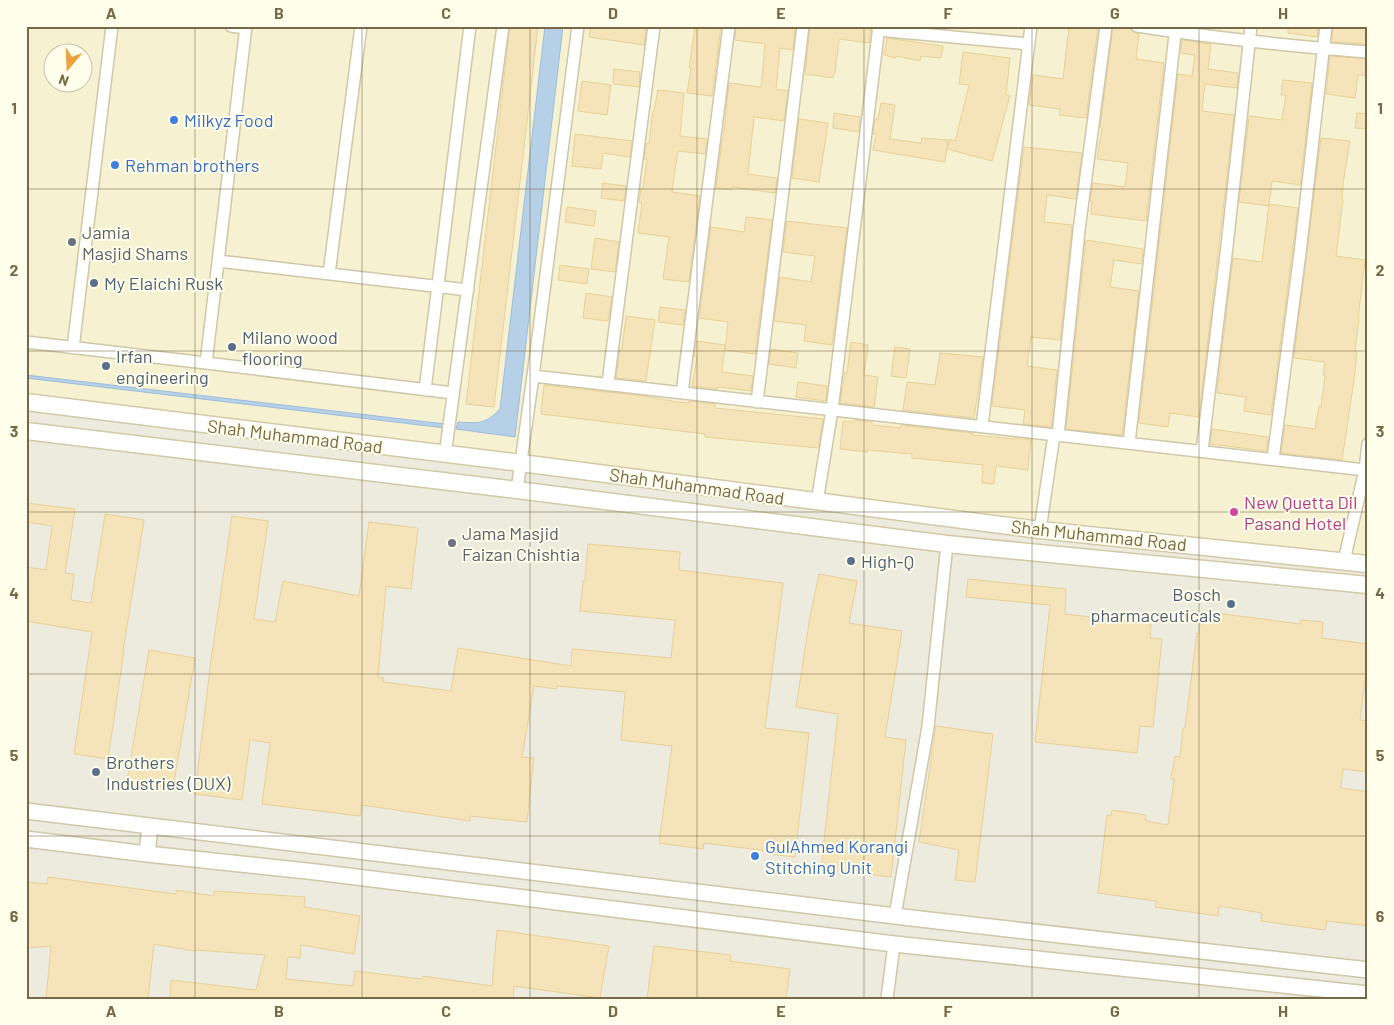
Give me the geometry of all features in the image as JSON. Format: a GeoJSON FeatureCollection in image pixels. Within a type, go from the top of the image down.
{"type":"FeatureCollection","features":[{"type":"Feature","properties":{"kind":"main road","name":"Shah Muhammad Road"},"geometry":{"type":"LineString","coordinates":[[26,402],[446,447],[521,463],[816,502],[1040,530],[1368,564]]}},
{"type":"Feature","properties":{"kind":"main road","name":"Shah Muhammad Road"},"geometry":{"type":"LineString","coordinates":[[26,431],[947,544],[1368,585]]}},
{"type":"Feature","properties":{"kind":"street"},"geometry":{"type":"LineString","coordinates":[[73,348],[112,26]]}},
{"type":"Feature","properties":{"kind":"street"},"geometry":{"type":"LineString","coordinates":[[206,363],[246,27],[231,26]]}},
{"type":"Feature","properties":{"kind":"street"},"geometry":{"type":"LineString","coordinates":[[329,274],[361,26]]}},
{"type":"Feature","properties":{"kind":"street"},"geometry":{"type":"LineString","coordinates":[[425,390],[470,26]]}},
{"type":"Feature","properties":{"kind":"street"},"geometry":{"type":"LineString","coordinates":[[446,447],[503,26]]}},
{"type":"Feature","properties":{"kind":"street"},"geometry":{"type":"LineString","coordinates":[[517,490],[534,376],[578,26]]}},
{"type":"Feature","properties":{"kind":"street"},"geometry":{"type":"LineString","coordinates":[[608,384],[654,26]]}},
{"type":"Feature","properties":{"kind":"street"},"geometry":{"type":"LineString","coordinates":[[682,393],[729,26]]}},
{"type":"Feature","properties":{"kind":"street"},"geometry":{"type":"LineString","coordinates":[[758,402],[803,26]]}},
{"type":"Feature","properties":{"kind":"street"},"geometry":{"type":"LineString","coordinates":[[982,426],[1031,26]]}},
{"type":"Feature","properties":{"kind":"street"},"geometry":{"type":"LineString","coordinates":[[1040,530],[1056,435],[1079,230],[1106,26]]}},
{"type":"Feature","properties":{"kind":"street"},"geometry":{"type":"LineString","coordinates":[[1137,26],[1176,29],[1250,41],[1368,52]]}},
{"type":"Feature","properties":{"kind":"street"},"geometry":{"type":"LineString","coordinates":[[1202,451],[1251,26]]}},
{"type":"Feature","properties":{"kind":"street"},"geometry":{"type":"LineString","coordinates":[[1273,459],[1300,253],[1326,26]]}},
{"type":"Feature","properties":{"kind":"street"},"geometry":{"type":"LineString","coordinates":[[816,502],[832,410],[879,28],[1029,44]]}},
{"type":"Feature","properties":{"kind":"street"},"geometry":{"type":"LineString","coordinates":[[1129,443],[1176,29]]}},
{"type":"Feature","properties":{"kind":"street"},"geometry":{"type":"LineString","coordinates":[[218,261],[468,290]]}},
{"type":"Feature","properties":{"kind":"street"},"geometry":{"type":"LineString","coordinates":[[26,342],[453,393]]}},
{"type":"Feature","properties":{"kind":"street"},"geometry":{"type":"LineString","coordinates":[[534,376],[1365,470]]}},
{"type":"Feature","properties":{"kind":"street"},"geometry":{"type":"LineString","coordinates":[[1344,561],[1365,470],[1368,444]]}},
{"type":"Feature","properties":{"kind":"street"},"geometry":{"type":"LineString","coordinates":[[895,916],[928,727],[947,544]]}},
{"type":"Feature","properties":{"kind":"street"},"geometry":{"type":"LineString","coordinates":[[1283,554],[1289,558],[1291,565],[1289,572],[1284,577]]}},
{"type":"Feature","properties":{"kind":"street"},"geometry":{"type":"LineString","coordinates":[[1312,580],[1306,575],[1304,568],[1308,561],[1314,557]]}},
{"type":"Feature","properties":{"kind":"street"},"geometry":{"type":"LineString","coordinates":[[26,811],[920,919],[1368,970]]}},
{"type":"Feature","properties":{"kind":"street"},"geometry":{"type":"LineString","coordinates":[[147,854],[150,826]]}},
{"type":"Feature","properties":{"kind":"street"},"geometry":{"type":"LineString","coordinates":[[26,840],[316,872],[894,944],[1368,994]]}},
{"type":"Feature","properties":{"kind":"street"},"geometry":{"type":"LineString","coordinates":[[316,872],[318,847]]}},
{"type":"Feature","properties":{"kind":"street"},"geometry":{"type":"LineString","coordinates":[[917,946],[920,919]]}},
{"type":"Feature","properties":{"kind":"street"},"geometry":{"type":"LineString","coordinates":[[887,999],[894,944]]}},
{"type":"Feature","properties":{"kind":"shaded area"},"geometry":{"type":"Polygon","coordinates":[[[26,26],[1368,26],[1368,573],[26,401],[26,26]]]}},
{"type":"Feature","properties":{"kind":"shaded area"},"geometry":{"type":"Polygon","coordinates":[[[26,409],[1368,569],[1368,999],[26,999],[26,409]]]}},
{"type":"Feature","properties":{"kind":"water"},"geometry":{"type":"Polygon","coordinates":[[[545,26],[563,26],[515,437],[456,429],[458,422],[481,422],[490,418],[500,409],[545,26]]]}},
{"type":"Feature","properties":{"kind":"water"},"geometry":{"type":"Polygon","coordinates":[[[26,375],[445,424],[445,428],[26,378],[26,375]]]}},
{"type":"Feature","properties":{"kind":"building"},"geometry":{"type":"Polygon","coordinates":[[[510,26],[538,26],[494,407],[466,404],[510,26]]]}},
{"type":"Feature","properties":{"kind":"building"},"geometry":{"type":"Polygon","coordinates":[[[591,26],[646,26],[644,45],[589,37],[591,26]]]}},
{"type":"Feature","properties":{"kind":"building"},"geometry":{"type":"Polygon","coordinates":[[[695,26],[721,26],[712,96],[687,93],[695,26]]]}},
{"type":"Feature","properties":{"kind":"building"},"geometry":{"type":"Polygon","coordinates":[[[736,26],[770,29],[770,26],[795,26],[793,50],[780,48],[776,89],[788,91],[784,121],[754,117],[748,174],[777,178],[775,193],[732,187],[732,190],[716,188],[729,83],[761,87],[765,44],[735,40],[736,26]]]}},
{"type":"Feature","properties":{"kind":"building"},"geometry":{"type":"Polygon","coordinates":[[[810,26],[871,26],[869,43],[839,39],[833,78],[805,74],[810,26]]]}},
{"type":"Feature","properties":{"kind":"building"},"geometry":{"type":"Polygon","coordinates":[[[1069,26],[1098,26],[1086,118],[1059,115],[1060,109],[1029,105],[1033,75],[1063,79],[1069,26]]]}},
{"type":"Feature","properties":{"kind":"building"},"geometry":{"type":"Polygon","coordinates":[[[1113,26],[1130,28],[1133,32],[1139,34],[1136,59],[1164,63],[1146,221],[1091,214],[1092,201],[1090,201],[1093,183],[1125,187],[1128,163],[1097,159],[1113,26]]]}},
{"type":"Feature","properties":{"kind":"building"},"geometry":{"type":"Polygon","coordinates":[[[1288,26],[1318,26],[1317,37],[1288,33],[1288,26]]]}},
{"type":"Feature","properties":{"kind":"building"},"geometry":{"type":"Polygon","coordinates":[[[1333,26],[1368,26],[1368,44],[1332,42],[1333,26]]]}},
{"type":"Feature","properties":{"kind":"building"},"geometry":{"type":"Polygon","coordinates":[[[887,38],[943,46],[941,58],[921,56],[920,61],[884,55],[887,38]]]}},
{"type":"Feature","properties":{"kind":"building"},"geometry":{"type":"Polygon","coordinates":[[[1182,40],[1211,44],[1208,69],[1238,73],[1237,88],[1205,84],[1202,111],[1234,115],[1199,417],[1170,413],[1168,427],[1139,423],[1178,74],[1192,76],[1195,55],[1181,53],[1182,40]]]}},
{"type":"Feature","properties":{"kind":"building"},"geometry":{"type":"Polygon","coordinates":[[[963,52],[1010,58],[1006,95],[1010,96],[992,161],[947,149],[950,139],[955,141],[969,85],[959,84],[963,52]]]}},
{"type":"Feature","properties":{"kind":"building"},"geometry":{"type":"Polygon","coordinates":[[[1330,56],[1368,59],[1368,76],[1358,75],[1355,98],[1326,94],[1330,56]]]}},
{"type":"Feature","properties":{"kind":"building"},"geometry":{"type":"Polygon","coordinates":[[[614,69],[640,72],[639,87],[613,84],[614,69]]]}},
{"type":"Feature","properties":{"kind":"building"},"geometry":{"type":"Polygon","coordinates":[[[1283,80],[1312,83],[1300,185],[1272,181],[1269,206],[1239,202],[1249,116],[1282,120],[1286,95],[1281,95],[1283,80]]]}},
{"type":"Feature","properties":{"kind":"building"},"geometry":{"type":"Polygon","coordinates":[[[582,81],[611,85],[607,115],[578,111],[582,81]]]}},
{"type":"Feature","properties":{"kind":"building"},"geometry":{"type":"Polygon","coordinates":[[[658,90],[684,93],[680,136],[707,139],[705,154],[678,151],[672,192],[700,196],[689,282],[663,279],[669,237],[638,233],[642,203],[639,203],[647,159],[644,159],[646,143],[649,144],[658,90]]]}},
{"type":"Feature","properties":{"kind":"building"},"geometry":{"type":"Polygon","coordinates":[[[881,103],[895,105],[890,139],[921,143],[922,138],[948,140],[945,162],[873,150],[876,134],[873,134],[875,119],[878,119],[881,103]]]}},
{"type":"Feature","properties":{"kind":"building"},"geometry":{"type":"Polygon","coordinates":[[[834,113],[860,117],[859,132],[833,128],[834,113]]]}},
{"type":"Feature","properties":{"kind":"building"},"geometry":{"type":"Polygon","coordinates":[[[1357,113],[1368,114],[1368,129],[1355,128],[1357,113]]]}},
{"type":"Feature","properties":{"kind":"building"},"geometry":{"type":"Polygon","coordinates":[[[799,119],[828,123],[819,182],[792,178],[799,119]]]}},
{"type":"Feature","properties":{"kind":"building"},"geometry":{"type":"Polygon","coordinates":[[[575,134],[632,141],[630,157],[603,153],[601,169],[572,166],[575,134]]]}},
{"type":"Feature","properties":{"kind":"building"},"geometry":{"type":"Polygon","coordinates":[[[1321,138],[1350,141],[1343,184],[1336,256],[1365,260],[1358,319],[1354,380],[1342,460],[1281,453],[1285,425],[1315,429],[1319,406],[1321,407],[1325,362],[1294,358],[1321,138]]]}},
{"type":"Feature","properties":{"kind":"building"},"geometry":{"type":"Polygon","coordinates":[[[1024,147],[1082,153],[1076,199],[1047,195],[1044,222],[1072,225],[1060,340],[1031,337],[1027,366],[1057,370],[1051,427],[1023,424],[1025,410],[992,406],[1024,147]]]}},
{"type":"Feature","properties":{"kind":"building"},"geometry":{"type":"Polygon","coordinates":[[[603,183],[626,186],[624,201],[601,198],[603,183]]]}},
{"type":"Feature","properties":{"kind":"building"},"geometry":{"type":"Polygon","coordinates":[[[1269,204],[1298,208],[1271,415],[1244,411],[1246,397],[1217,393],[1233,258],[1262,262],[1269,204]]]}},
{"type":"Feature","properties":{"kind":"building"},"geometry":{"type":"Polygon","coordinates":[[[567,207],[596,211],[594,226],[565,222],[567,207]]]}},
{"type":"Feature","properties":{"kind":"building"},"geometry":{"type":"Polygon","coordinates":[[[746,217],[772,220],[755,354],[725,350],[728,322],[699,318],[711,227],[744,232],[746,217]]]}},
{"type":"Feature","properties":{"kind":"building"},"geometry":{"type":"Polygon","coordinates":[[[787,221],[847,228],[832,345],[804,341],[806,325],[774,321],[780,277],[811,282],[815,256],[783,252],[787,221]]]}},
{"type":"Feature","properties":{"kind":"building"},"geometry":{"type":"Polygon","coordinates":[[[595,238],[619,242],[615,272],[591,269],[595,238]]]}},
{"type":"Feature","properties":{"kind":"building"},"geometry":{"type":"Polygon","coordinates":[[[1086,240],[1143,249],[1142,264],[1114,260],[1110,287],[1139,291],[1122,435],[1066,429],[1086,240]]]}},
{"type":"Feature","properties":{"kind":"building"},"geometry":{"type":"Polygon","coordinates":[[[560,265],[589,269],[587,284],[558,280],[560,265]]]}},
{"type":"Feature","properties":{"kind":"building"},"geometry":{"type":"Polygon","coordinates":[[[586,293],[612,297],[608,321],[583,318],[586,293]]]}},
{"type":"Feature","properties":{"kind":"building"},"geometry":{"type":"Polygon","coordinates":[[[660,307],[685,310],[683,325],[658,322],[660,307]]]}},
{"type":"Feature","properties":{"kind":"building"},"geometry":{"type":"Polygon","coordinates":[[[626,316],[655,320],[646,381],[616,378],[626,316]]]}},
{"type":"Feature","properties":{"kind":"building"},"geometry":{"type":"Polygon","coordinates":[[[696,341],[725,345],[722,372],[753,376],[751,391],[692,386],[697,357],[694,356],[696,341]]]}},
{"type":"Feature","properties":{"kind":"building"},"geometry":{"type":"Polygon","coordinates":[[[851,342],[868,345],[864,375],[878,377],[874,407],[840,403],[845,372],[847,373],[851,342]]]}},
{"type":"Feature","properties":{"kind":"building"},"geometry":{"type":"Polygon","coordinates":[[[895,347],[910,349],[906,378],[891,376],[895,347]]]}},
{"type":"Feature","properties":{"kind":"building"},"geometry":{"type":"Polygon","coordinates":[[[771,349],[798,353],[796,368],[769,364],[771,349]]]}},
{"type":"Feature","properties":{"kind":"building"},"geometry":{"type":"Polygon","coordinates":[[[940,353],[983,357],[974,418],[903,410],[907,382],[935,385],[940,353]]]}},
{"type":"Feature","properties":{"kind":"building"},"geometry":{"type":"Polygon","coordinates":[[[798,382],[827,386],[826,401],[796,397],[798,382]]]}},
{"type":"Feature","properties":{"kind":"building"},"geometry":{"type":"Polygon","coordinates":[[[544,385],[644,396],[678,402],[689,403],[689,401],[715,404],[715,408],[823,419],[818,448],[705,437],[705,434],[541,414],[544,385]]]}},
{"type":"Feature","properties":{"kind":"building"},"geometry":{"type":"Polygon","coordinates":[[[854,420],[872,422],[872,425],[901,428],[901,425],[973,433],[972,435],[1031,440],[1028,470],[996,466],[994,484],[982,483],[983,465],[912,458],[912,454],[840,449],[843,421],[853,422],[854,420]]]}},
{"type":"Feature","properties":{"kind":"building"},"geometry":{"type":"Polygon","coordinates":[[[1212,429],[1268,437],[1266,451],[1210,444],[1212,429]]]}},
{"type":"Feature","properties":{"kind":"building"},"geometry":{"type":"Polygon","coordinates":[[[26,503],[75,509],[65,573],[74,574],[71,600],[91,603],[105,514],[144,520],[108,759],[74,754],[92,632],[26,621],[26,567],[46,570],[52,526],[26,522],[26,503]]]}},
{"type":"Feature","properties":{"kind":"building"},"geometry":{"type":"Polygon","coordinates":[[[232,516],[268,521],[254,619],[275,622],[283,581],[359,596],[369,522],[418,528],[411,589],[386,586],[378,677],[384,678],[383,682],[451,691],[458,648],[571,666],[572,649],[671,658],[675,620],[580,611],[588,544],[680,552],[679,570],[783,583],[765,728],[809,733],[795,857],[768,854],[768,851],[704,843],[703,849],[659,843],[672,746],[621,740],[625,692],[557,686],[556,689],[534,686],[522,757],[534,758],[527,822],[470,816],[470,821],[362,805],[360,816],[262,804],[270,743],[250,740],[242,800],[195,794],[211,660],[232,516]]]}},
{"type":"Feature","properties":{"kind":"building"},"geometry":{"type":"Polygon","coordinates":[[[819,574],[857,581],[849,623],[902,631],[885,737],[906,740],[891,877],[821,869],[838,714],[796,707],[810,617],[819,574]]]}},
{"type":"Feature","properties":{"kind":"building"},"geometry":{"type":"Polygon","coordinates":[[[968,579],[1066,589],[1065,614],[1151,624],[1150,638],[1162,639],[1153,727],[1140,726],[1137,753],[1035,742],[1050,605],[966,597],[968,579]]]}},
{"type":"Feature","properties":{"kind":"building"},"geometry":{"type":"Polygon","coordinates":[[[1201,611],[1300,624],[1301,620],[1323,622],[1322,638],[1368,644],[1368,672],[1366,672],[1360,720],[1368,721],[1368,772],[1343,769],[1341,788],[1368,792],[1368,926],[1327,921],[1325,930],[1261,921],[1262,913],[1219,906],[1218,916],[1155,907],[1156,901],[1098,893],[1107,815],[1111,816],[1112,810],[1146,815],[1146,821],[1168,825],[1174,779],[1171,779],[1175,756],[1180,757],[1201,611]]]}},
{"type":"Feature","properties":{"kind":"building"},"geometry":{"type":"Polygon","coordinates":[[[149,650],[195,658],[173,788],[127,781],[149,650]]]}},
{"type":"Feature","properties":{"kind":"building"},"geometry":{"type":"Polygon","coordinates":[[[936,726],[993,734],[975,882],[955,880],[959,850],[919,842],[936,726]]]}},
{"type":"Feature","properties":{"kind":"building"},"geometry":{"type":"Polygon","coordinates":[[[48,877],[176,894],[176,890],[214,896],[214,891],[305,897],[304,907],[360,916],[354,954],[301,945],[300,958],[288,957],[286,979],[353,986],[355,971],[422,979],[423,976],[492,986],[497,930],[609,946],[600,998],[514,986],[513,999],[170,999],[171,980],[256,990],[265,955],[194,951],[154,944],[148,999],[46,999],[51,946],[26,948],[26,882],[47,884],[48,877]]]}},
{"type":"Feature","properties":{"kind":"building"},"geometry":{"type":"Polygon","coordinates":[[[654,946],[731,955],[730,961],[790,969],[786,999],[647,999],[654,946]]]}},
{"type":"Feature","properties":{"kind":"place","name":"Milkyz Food"},"geometry":{"type":"Point","coordinates":[174,120]}},
{"type":"Feature","properties":{"kind":"place","name":"Rehman brothers"},"geometry":{"type":"Point","coordinates":[115,165]}},
{"type":"Feature","properties":{"kind":"place","name":"Jamia Masjid Shams"},"geometry":{"type":"Point","coordinates":[72,242]}},
{"type":"Feature","properties":{"kind":"place","name":"My Elaichi Rusk"},"geometry":{"type":"Point","coordinates":[94,283]}},
{"type":"Feature","properties":{"kind":"place","name":"Milano wood flooring"},"geometry":{"type":"Point","coordinates":[232,347]}},
{"type":"Feature","properties":{"kind":"place","name":"Irfan engineering"},"geometry":{"type":"Point","coordinates":[106,366]}},
{"type":"Feature","properties":{"kind":"place","name":"New Quetta Dil Pasand Hotel"},"geometry":{"type":"Point","coordinates":[1234,512]}},
{"type":"Feature","properties":{"kind":"place","name":"Jama Masjid Faizan Chishtia"},"geometry":{"type":"Point","coordinates":[452,543]}},
{"type":"Feature","properties":{"kind":"place","name":"High-Q"},"geometry":{"type":"Point","coordinates":[851,561]}},
{"type":"Feature","properties":{"kind":"place","name":"Bosch pharmaceuticals"},"geometry":{"type":"Point","coordinates":[1231,604]}},
{"type":"Feature","properties":{"kind":"place","name":"Brothers Industries (DUX)"},"geometry":{"type":"Point","coordinates":[96,772]}},
{"type":"Feature","properties":{"kind":"place","name":"GulAhmed Korangi Stitching Unit"},"geometry":{"type":"Point","coordinates":[755,856]}}]}
